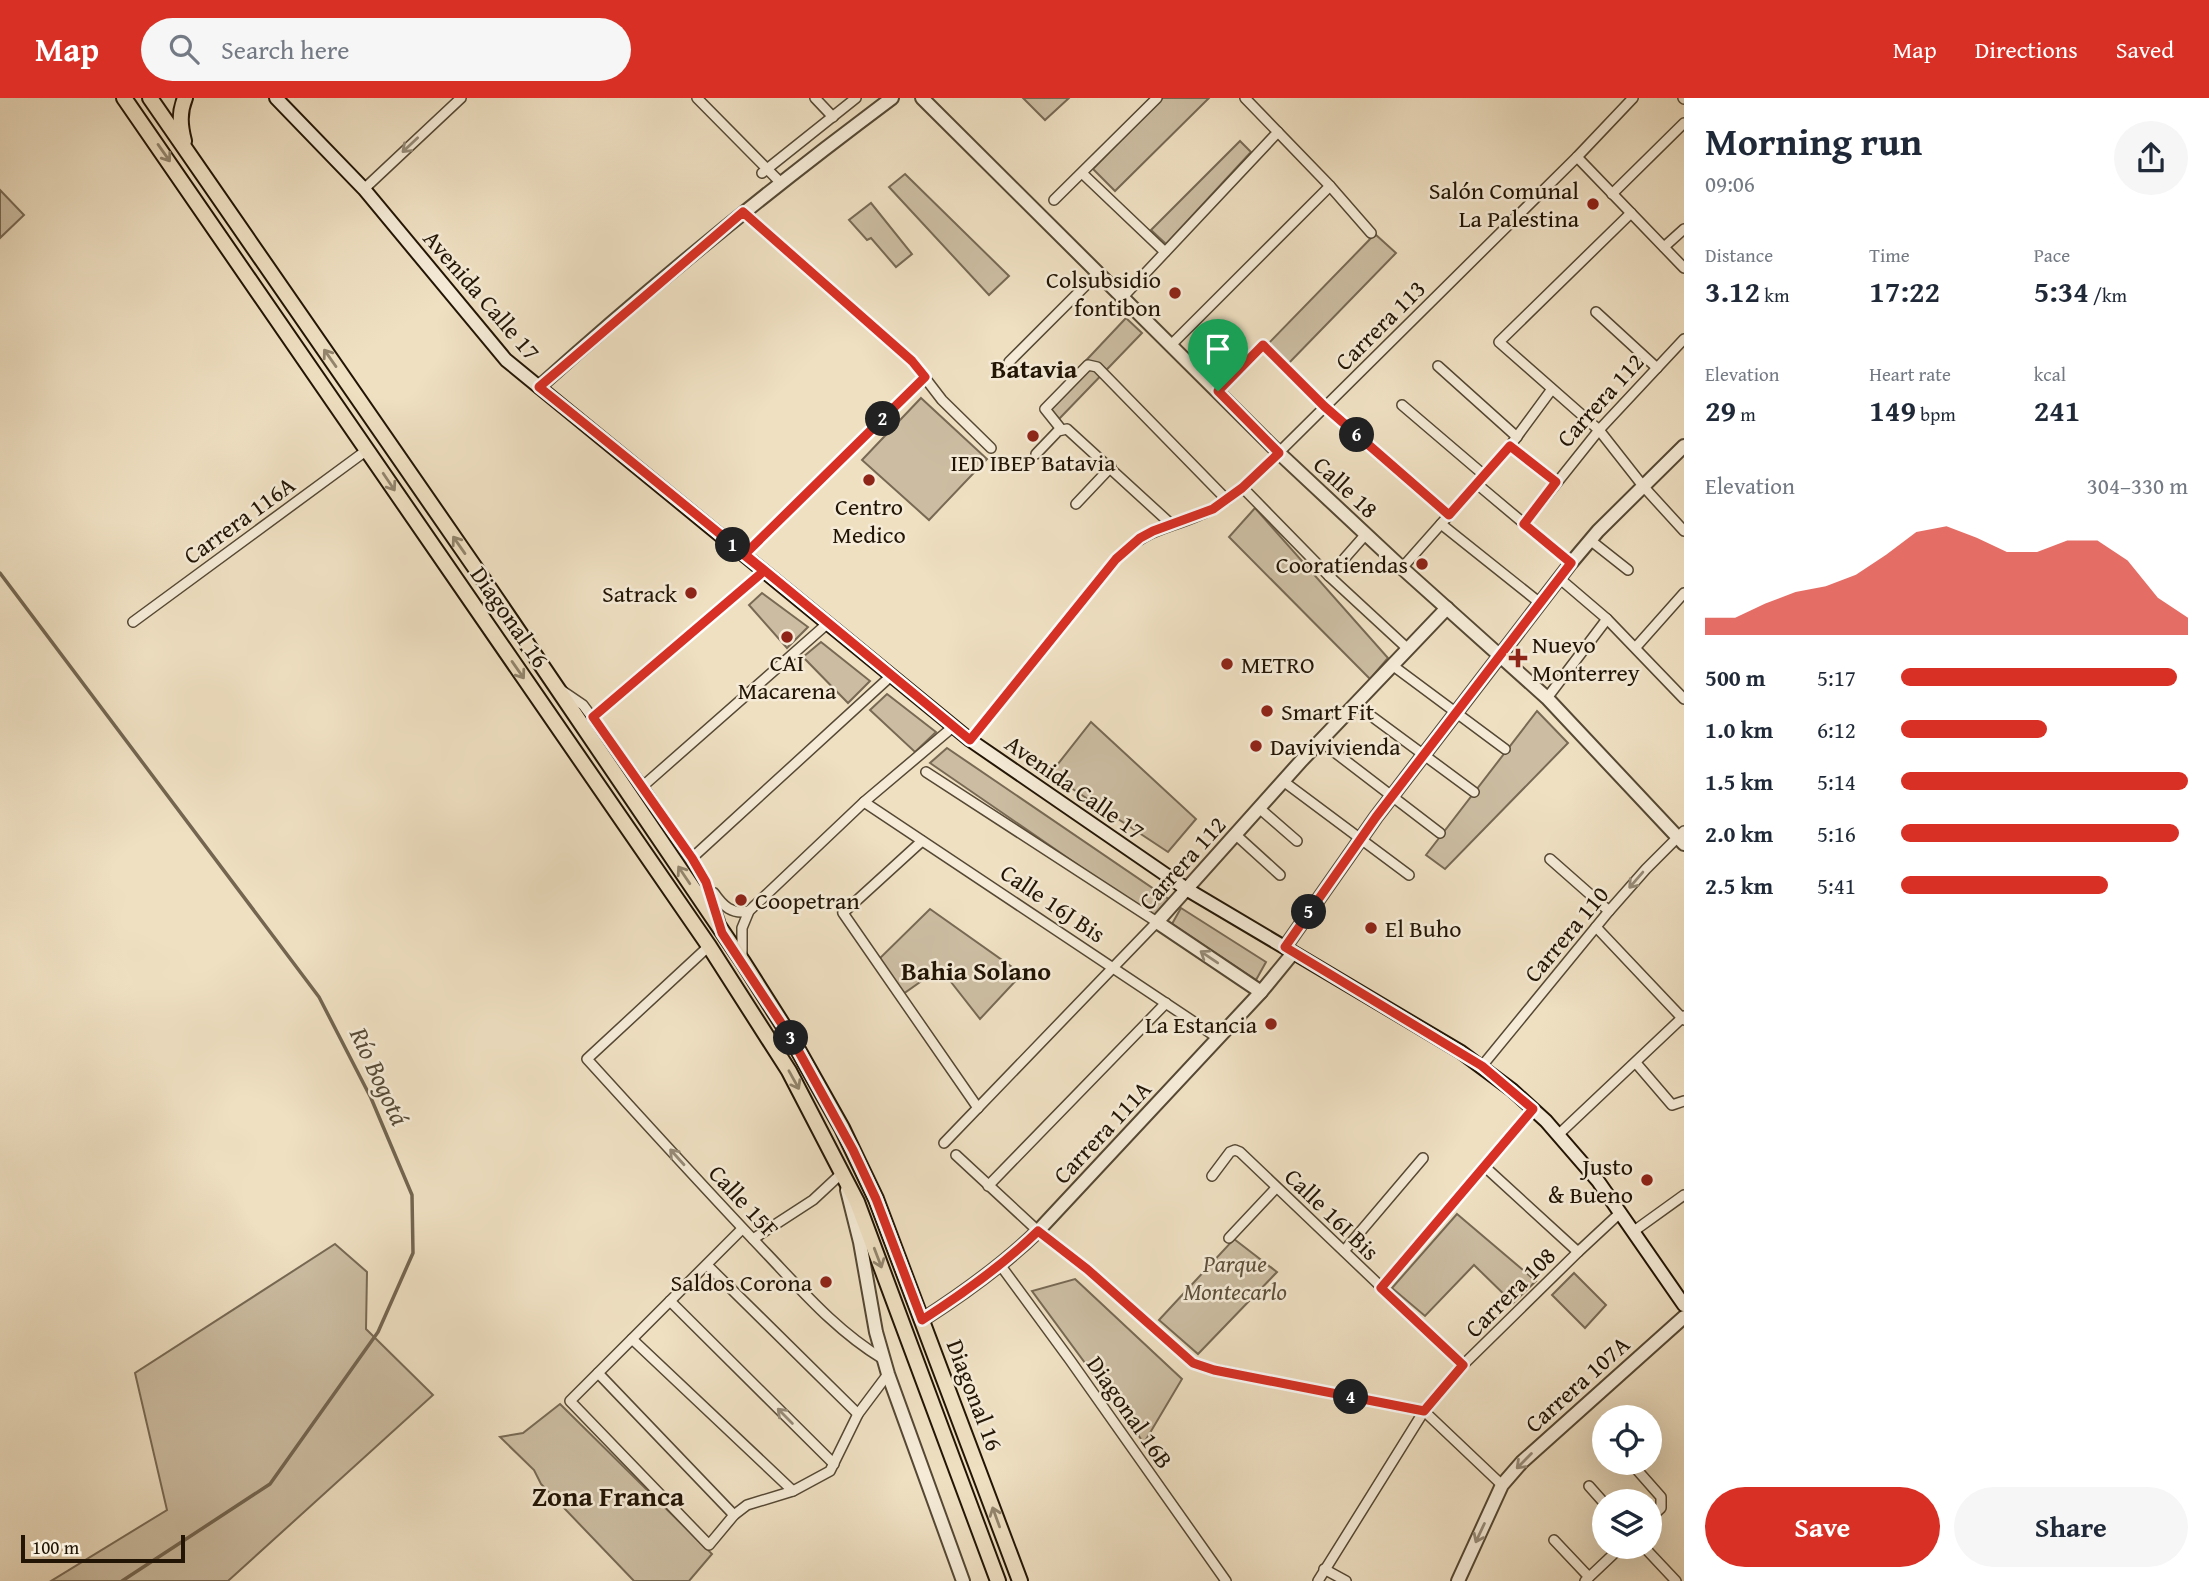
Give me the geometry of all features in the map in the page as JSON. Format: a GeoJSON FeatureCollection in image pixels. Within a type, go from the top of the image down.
{"type":"FeatureCollection","features":[{"type":"Feature","properties":{"kind":"main road","name":"Diagonal 16"},"geometry":{"type":"LineString","coordinates":[[124,98],[709,946],[774,1046],[842,1172],[871,1237],[998,1581]]}},
{"type":"Feature","properties":{"kind":"main road","name":"Diagonal 16"},"geometry":{"type":"LineString","coordinates":[[150,98],[557,687],[743,962],[793,1041],[853,1150],[876,1199],[1020,1581]]}},
{"type":"Feature","properties":{"kind":"main road"},"geometry":{"type":"LineString","coordinates":[[185,98],[180,113],[180,127],[186,149]]}},
{"type":"Feature","properties":{"kind":"street","name":"Avenida Calle 17"},"geometry":{"type":"LineString","coordinates":[[276,98],[364,189],[496,350],[970,740],[1188,890],[1482,1066],[1533,1109],[1598,1181],[1684,1305]]}},
{"type":"Feature","properties":{"kind":"street"},"geometry":{"type":"LineString","coordinates":[[698,98],[777,185]]}},
{"type":"Feature","properties":{"kind":"street"},"geometry":{"type":"LineString","coordinates":[[815,98],[833,117]]}},
{"type":"Feature","properties":{"kind":"street"},"geometry":{"type":"LineString","coordinates":[[765,170],[856,98]]}},
{"type":"Feature","properties":{"kind":"street"},"geometry":{"type":"LineString","coordinates":[[539,387],[743,212],[892,98]]}},
{"type":"Feature","properties":{"kind":"street","name":"Calle 18"},"geometry":{"type":"LineString","coordinates":[[922,98],[1279,453],[1547,698],[1682,838]]}},
{"type":"Feature","properties":{"kind":"street"},"geometry":{"type":"LineString","coordinates":[[1054,200],[1157,98]]}},
{"type":"Feature","properties":{"kind":"street"},"geometry":{"type":"LineString","coordinates":[[1245,98],[1371,233]]}},
{"type":"Feature","properties":{"kind":"street","name":"Carrera 113"},"geometry":{"type":"LineString","coordinates":[[970,740],[1116,559],[1140,538],[1198,516],[1242,488],[1577,157],[1633,98]]}},
{"type":"Feature","properties":{"kind":"street"},"geometry":{"type":"LineString","coordinates":[[364,189],[457,99]]}},
{"type":"Feature","properties":{"kind":"street"},"geometry":{"type":"LineString","coordinates":[[1612,194],[1684,123]]}},
{"type":"Feature","properties":{"kind":"street"},"geometry":{"type":"LineString","coordinates":[[1123,297],[1278,132]]}},
{"type":"Feature","properties":{"kind":"street"},"geometry":{"type":"LineString","coordinates":[[1577,157],[1684,268]]}},
{"type":"Feature","properties":{"kind":"street"},"geometry":{"type":"LineString","coordinates":[[1083,174],[1165,252]]}},
{"type":"Feature","properties":{"kind":"street"},"geometry":{"type":"LineString","coordinates":[[1171,345],[1330,186]]}},
{"type":"Feature","properties":{"kind":"street"},"geometry":{"type":"LineString","coordinates":[[743,212],[912,361],[942,400],[990,448]]}},
{"type":"Feature","properties":{"kind":"street"},"geometry":{"type":"LineString","coordinates":[[1631,213],[1499,342],[1599,430],[1643,486],[1684,531]]}},
{"type":"Feature","properties":{"kind":"street"},"geometry":{"type":"LineString","coordinates":[[1664,247],[1684,229]]}},
{"type":"Feature","properties":{"kind":"street"},"geometry":{"type":"LineString","coordinates":[[1009,362],[1098,273]]}},
{"type":"Feature","properties":{"kind":"street"},"geometry":{"type":"LineString","coordinates":[[1596,313],[1657,368]]}},
{"type":"Feature","properties":{"kind":"street","name":"Carrera 112"},"geometry":{"type":"LineString","coordinates":[[1524,524],[1599,430],[1684,339]]}},
{"type":"Feature","properties":{"kind":"street"},"geometry":{"type":"LineString","coordinates":[[1218,391],[1263,345],[1324,406],[1449,515]]}},
{"type":"Feature","properties":{"kind":"street"},"geometry":{"type":"LineString","coordinates":[[1061,429],[1045,409],[1088,365],[1097,367],[1227,500]]}},
{"type":"Feature","properties":{"kind":"street"},"geometry":{"type":"LineString","coordinates":[[1438,366],[1517,437]]}},
{"type":"Feature","properties":{"kind":"street"},"geometry":{"type":"LineString","coordinates":[[744,555],[925,377]]}},
{"type":"Feature","properties":{"kind":"street"},"geometry":{"type":"LineString","coordinates":[[1402,568],[1510,446],[1552,389]]}},
{"type":"Feature","properties":{"kind":"street"},"geometry":{"type":"LineString","coordinates":[[1402,405],[1484,475]]}},
{"type":"Feature","properties":{"kind":"street"},"geometry":{"type":"LineString","coordinates":[[1036,454],[1061,429],[1067,429],[1172,524]]}},
{"type":"Feature","properties":{"kind":"street"},"geometry":{"type":"LineString","coordinates":[[1510,446],[1556,482]]}},
{"type":"Feature","properties":{"kind":"street","name":"Carrera 111A"},"geometry":{"type":"LineString","coordinates":[[922,1320],[964,1294],[1001,1266],[1038,1231],[1261,992],[1360,839],[1499,654],[1590,540],[1684,446]]}},
{"type":"Feature","properties":{"kind":"street","name":"Carrera 116A"},"geometry":{"type":"LineString","coordinates":[[133,622],[367,450]]}},
{"type":"Feature","properties":{"kind":"street"},"geometry":{"type":"LineString","coordinates":[[1076,504],[1111,467]]}},
{"type":"Feature","properties":{"kind":"street"},"geometry":{"type":"LineString","coordinates":[[1477,484],[1571,563]]}},
{"type":"Feature","properties":{"kind":"street"},"geometry":{"type":"LineString","coordinates":[[1242,488],[1329,576],[1408,649]]}},
{"type":"Feature","properties":{"kind":"street"},"geometry":{"type":"LineString","coordinates":[[1441,524],[1539,603]]}},
{"type":"Feature","properties":{"kind":"street"},"geometry":{"type":"LineString","coordinates":[[1329,576],[1366,534]]}},
{"type":"Feature","properties":{"kind":"street"},"geometry":{"type":"LineString","coordinates":[[1590,540],[1628,570]]}},
{"type":"Feature","properties":{"kind":"street"},"geometry":{"type":"LineString","coordinates":[[593,717],[764,571]]}},
{"type":"Feature","properties":{"kind":"street"},"geometry":{"type":"LineString","coordinates":[[1559,578],[1636,647],[1684,699]]}},
{"type":"Feature","properties":{"kind":"street"},"geometry":{"type":"LineString","coordinates":[[1636,647],[1684,593]]}},
{"type":"Feature","properties":{"kind":"street","name":"Carrera 112"},"geometry":{"type":"LineString","coordinates":[[944,1143],[1188,890],[1283,781],[1447,608]]}},
{"type":"Feature","properties":{"kind":"street"},"geometry":{"type":"LineString","coordinates":[[1547,698],[1607,619]]}},
{"type":"Feature","properties":{"kind":"street"},"geometry":{"type":"LineString","coordinates":[[643,786],[828,623]]}},
{"type":"Feature","properties":{"kind":"street"},"geometry":{"type":"LineString","coordinates":[[1392,665],[1505,749]]}},
{"type":"Feature","properties":{"kind":"street"},"geometry":{"type":"LineString","coordinates":[[692,858],[891,675]]}},
{"type":"Feature","properties":{"kind":"street","name":"Diagonal 16"},"geometry":{"type":"LineString","coordinates":[[557,687],[583,705],[593,717],[692,858],[706,882],[722,933]]}},
{"type":"Feature","properties":{"kind":"street"},"geometry":{"type":"LineString","coordinates":[[1355,704],[1475,792]]}},
{"type":"Feature","properties":{"kind":"street"},"geometry":{"type":"LineString","coordinates":[[743,962],[742,928],[749,911],[864,802],[954,726]]}},
{"type":"Feature","properties":{"kind":"street"},"geometry":{"type":"LineString","coordinates":[[1320,741],[1440,833]]}},
{"type":"Feature","properties":{"kind":"street","name":"Calle 16J Bis"},"geometry":{"type":"LineString","coordinates":[[926,772],[1261,992]]}},
{"type":"Feature","properties":{"kind":"street"},"geometry":{"type":"LineString","coordinates":[[1283,781],[1409,875]]}},
{"type":"Feature","properties":{"kind":"street","name":"Calle 16J Bis"},"geometry":{"type":"LineString","coordinates":[[864,802],[1218,1038]]}},
{"type":"Feature","properties":{"kind":"street"},"geometry":{"type":"LineString","coordinates":[[1259,808],[1297,841]]}},
{"type":"Feature","properties":{"kind":"street"},"geometry":{"type":"LineString","coordinates":[[1236,835],[1280,875]]}},
{"type":"Feature","properties":{"kind":"street","name":"Carrera 110"},"geometry":{"type":"LineString","coordinates":[[1482,1066],[1609,911],[1646,869],[1682,838]]}},
{"type":"Feature","properties":{"kind":"street"},"geometry":{"type":"LineString","coordinates":[[922,841],[843,913],[978,1108]]}},
{"type":"Feature","properties":{"kind":"street"},"geometry":{"type":"LineString","coordinates":[[1550,859],[1609,911]]}},
{"type":"Feature","properties":{"kind":"street"},"geometry":{"type":"LineString","coordinates":[[706,882],[727,908],[735,912],[749,911]]}},
{"type":"Feature","properties":{"kind":"street"},"geometry":{"type":"LineString","coordinates":[[1558,1135],[1683,1018],[1596,927]]}},
{"type":"Feature","properties":{"kind":"street","name":"Calle 15F"},"geometry":{"type":"LineString","coordinates":[[709,946],[587,1059],[823,1312],[883,1359]]}},
{"type":"Feature","properties":{"kind":"street"},"geometry":{"type":"LineString","coordinates":[[988,1186],[1166,1003]]}},
{"type":"Feature","properties":{"kind":"street"},"geometry":{"type":"LineString","coordinates":[[1636,1063],[1672,1105],[1684,1101]]}},
{"type":"Feature","properties":{"kind":"street"},"geometry":{"type":"LineString","coordinates":[[1381,1288],[1533,1109]]}},
{"type":"Feature","properties":{"kind":"street","name":"Calle 16I Bis"},"geometry":{"type":"LineString","coordinates":[[1212,1176],[1230,1152],[1235,1150],[1463,1365]]}},
{"type":"Feature","properties":{"kind":"street"},"geometry":{"type":"LineString","coordinates":[[956,1155],[1038,1231],[1087,1269],[1193,1363],[1214,1370],[1424,1411],[1502,1485]]}},
{"type":"Feature","properties":{"kind":"street"},"geometry":{"type":"LineString","coordinates":[[1344,1251],[1423,1158]]}},
{"type":"Feature","properties":{"kind":"street"},"geometry":{"type":"LineString","coordinates":[[1484,1166],[1578,1252]]}},
{"type":"Feature","properties":{"kind":"street"},"geometry":{"type":"LineString","coordinates":[[753,1239],[813,1200],[842,1172]]}},
{"type":"Feature","properties":{"kind":"street","name":"Diagonal 16"},"geometry":{"type":"LineString","coordinates":[[842,1172],[860,1242],[883,1359],[963,1581]]}},
{"type":"Feature","properties":{"kind":"street"},"geometry":{"type":"LineString","coordinates":[[1229,1238],[1276,1188]]}},
{"type":"Feature","properties":{"kind":"street"},"geometry":{"type":"LineString","coordinates":[[1634,1231],[1684,1195]]}},
{"type":"Feature","properties":{"kind":"street","name":"Carrera 108"},"geometry":{"type":"LineString","coordinates":[[1318,1581],[1424,1411],[1463,1365],[1621,1212]]}},
{"type":"Feature","properties":{"kind":"street"},"geometry":{"type":"LineString","coordinates":[[743,1229],[570,1401],[709,1545],[734,1515],[747,1505],[793,1491],[831,1471],[858,1414],[888,1374]]}},
{"type":"Feature","properties":{"kind":"street"},"geometry":{"type":"LineString","coordinates":[[707,1265],[858,1414]]}},
{"type":"Feature","properties":{"kind":"street","name":"Diagonal 16B"},"geometry":{"type":"LineString","coordinates":[[1001,1266],[1226,1581]]}},
{"type":"Feature","properties":{"kind":"street"},"geometry":{"type":"LineString","coordinates":[[670,1301],[834,1464]]}},
{"type":"Feature","properties":{"kind":"street","name":"Carrera 107A"},"geometry":{"type":"LineString","coordinates":[[1458,1581],[1502,1485],[1522,1462],[1684,1317]]}},
{"type":"Feature","properties":{"kind":"street"},"geometry":{"type":"LineString","coordinates":[[632,1339],[793,1491]]}},
{"type":"Feature","properties":{"kind":"street"},"geometry":{"type":"LineString","coordinates":[[598,1373],[734,1515]]}},
{"type":"Feature","properties":{"kind":"street"},"geometry":{"type":"LineString","coordinates":[[1642,1475],[1654,1489]]}},
{"type":"Feature","properties":{"kind":"street"},"geometry":{"type":"LineString","coordinates":[[1589,1486],[1592,1489]]}},
{"type":"Feature","properties":{"kind":"street"},"geometry":{"type":"LineString","coordinates":[[1554,1541],[1587,1579],[1608,1559]]}},
{"type":"Feature","properties":{"kind":"street"},"geometry":{"type":"LineString","coordinates":[[1655,1559],[1676,1581]]}},
{"type":"Feature","properties":{"kind":"street"},"geometry":{"type":"LineString","coordinates":[[1325,1569],[1346,1581]]}},
{"type":"Feature","properties":{"kind":"green space"},"geometry":{"type":"Polygon","coordinates":[[[1023,98],[1069,98],[1045,120],[1023,98]]]}},
{"type":"Feature","properties":{"kind":"green space"},"geometry":{"type":"Polygon","coordinates":[[[1162,98],[1209,98],[1115,191],[1093,169],[1162,98]]]}},
{"type":"Feature","properties":{"kind":"green space"},"geometry":{"type":"Polygon","coordinates":[[[1240,141],[1251,152],[1166,244],[1151,230],[1240,141]]]}},
{"type":"Feature","properties":{"kind":"green space"},"geometry":{"type":"Polygon","coordinates":[[[905,174],[1009,276],[989,295],[889,187],[905,174]]]}},
{"type":"Feature","properties":{"kind":"green space"},"geometry":{"type":"Polygon","coordinates":[[[0,190],[24,215],[0,238],[0,190]]]}},
{"type":"Feature","properties":{"kind":"green space"},"geometry":{"type":"Polygon","coordinates":[[[871,203],[912,254],[896,267],[871,238],[867,240],[849,220],[871,203]]]}},
{"type":"Feature","properties":{"kind":"green space"},"geometry":{"type":"Polygon","coordinates":[[[1375,234],[1396,253],[1286,366],[1267,345],[1375,234]]]}},
{"type":"Feature","properties":{"kind":"green space"},"geometry":{"type":"Polygon","coordinates":[[[1126,318],[1142,333],[1059,419],[1044,405],[1126,318]]]}},
{"type":"Feature","properties":{"kind":"green space"},"geometry":{"type":"Polygon","coordinates":[[[921,398],[987,459],[929,520],[862,460],[921,398]]]}},
{"type":"Feature","properties":{"kind":"green space"},"geometry":{"type":"Polygon","coordinates":[[[1255,508],[1388,658],[1370,679],[1229,537],[1255,508]]]}},
{"type":"Feature","properties":{"kind":"green space"},"geometry":{"type":"Polygon","coordinates":[[[762,593],[808,627],[787,648],[749,605],[762,593]]]}},
{"type":"Feature","properties":{"kind":"green space"},"geometry":{"type":"Polygon","coordinates":[[[821,642],[870,681],[848,703],[803,657],[821,642]]]}},
{"type":"Feature","properties":{"kind":"green space"},"geometry":{"type":"Polygon","coordinates":[[[887,694],[936,732],[915,752],[870,710],[887,694]]]}},
{"type":"Feature","properties":{"kind":"green space"},"geometry":{"type":"Polygon","coordinates":[[[1537,711],[1568,743],[1445,869],[1426,855],[1537,711]]]}},
{"type":"Feature","properties":{"kind":"green space"},"geometry":{"type":"Polygon","coordinates":[[[1091,722],[1196,819],[1168,852],[1050,774],[1091,722]]]}},
{"type":"Feature","properties":{"kind":"green space"},"geometry":{"type":"Polygon","coordinates":[[[947,748],[1170,900],[1155,918],[930,763],[947,748]]]}},
{"type":"Feature","properties":{"kind":"green space"},"geometry":{"type":"Polygon","coordinates":[[[1181,908],[1266,962],[1256,980],[1172,924],[1181,908]]]}},
{"type":"Feature","properties":{"kind":"green space"},"geometry":{"type":"Polygon","coordinates":[[[930,909],[1022,974],[980,1019],[940,968],[903,994],[878,960],[930,909]]]}},
{"type":"Feature","properties":{"kind":"green space"},"geometry":{"type":"Polygon","coordinates":[[[1457,1214],[1536,1281],[1513,1303],[1474,1265],[1425,1316],[1392,1288],[1457,1214]]]}},
{"type":"Feature","properties":{"kind":"green space","name":"Parque Montecarlo"},"geometry":{"type":"Polygon","coordinates":[[[1234,1239],[1277,1272],[1198,1354],[1159,1320],[1234,1239]]]}},
{"type":"Feature","properties":{"kind":"green space"},"geometry":{"type":"Polygon","coordinates":[[[335,1244],[367,1272],[366,1329],[433,1395],[228,1581],[51,1581],[167,1510],[135,1373],[335,1244]]]}},
{"type":"Feature","properties":{"kind":"green space"},"geometry":{"type":"Polygon","coordinates":[[[1574,1273],[1606,1305],[1585,1328],[1552,1295],[1574,1273]]]}},
{"type":"Feature","properties":{"kind":"green space"},"geometry":{"type":"Polygon","coordinates":[[[1075,1279],[1182,1379],[1144,1443],[1032,1291],[1075,1279]]]}},
{"type":"Feature","properties":{"kind":"green space"},"geometry":{"type":"Polygon","coordinates":[[[560,1404],[712,1554],[689,1581],[634,1581],[541,1484],[534,1470],[500,1437],[523,1433],[560,1404]]]}},
{"type":"Feature","properties":{"kind":"waterway","name":"Río Bogotá"},"geometry":{"type":"LineString","coordinates":[[0,573],[319,997],[371,1098],[412,1195],[413,1253],[378,1332],[270,1484],[122,1581]]}},
{"type":"Feature","properties":{"kind":"place","name":"Salón Comunal La Palestina"},"geometry":{"type":"Point","coordinates":[1593,204]}},
{"type":"Feature","properties":{"kind":"place","name":"Colsubsidio fontibon"},"geometry":{"type":"Point","coordinates":[1175,293]}},
{"type":"Feature","properties":{"kind":"place","name":"IED IBEP Batavia"},"geometry":{"type":"Point","coordinates":[1033,436]}},
{"type":"Feature","properties":{"kind":"place","name":"Centro Medico"},"geometry":{"type":"Point","coordinates":[869,480]}},
{"type":"Feature","properties":{"kind":"place","name":"Cooratiendas"},"geometry":{"type":"Point","coordinates":[1422,564]}},
{"type":"Feature","properties":{"kind":"place","name":"Satrack"},"geometry":{"type":"Point","coordinates":[691,593]}},
{"type":"Feature","properties":{"kind":"place","name":"CAI Macarena"},"geometry":{"type":"Point","coordinates":[787,637]}},
{"type":"Feature","properties":{"kind":"place","name":"Nuevo Monterrey"},"geometry":{"type":"Point","coordinates":[1518,658]}},
{"type":"Feature","properties":{"kind":"place","name":"METRO"},"geometry":{"type":"Point","coordinates":[1227,664]}},
{"type":"Feature","properties":{"kind":"place","name":"Smart Fit"},"geometry":{"type":"Point","coordinates":[1267,711]}},
{"type":"Feature","properties":{"kind":"place","name":"Davivivienda"},"geometry":{"type":"Point","coordinates":[1256,746]}},
{"type":"Feature","properties":{"kind":"place","name":"Coopetran"},"geometry":{"type":"Point","coordinates":[741,900]}},
{"type":"Feature","properties":{"kind":"place","name":"El Buho"},"geometry":{"type":"Point","coordinates":[1371,928]}},
{"type":"Feature","properties":{"kind":"place","name":"La Estancia"},"geometry":{"type":"Point","coordinates":[1271,1024]}},
{"type":"Feature","properties":{"kind":"place","name":"Justo & Bueno"},"geometry":{"type":"Point","coordinates":[1647,1180]}},
{"type":"Feature","properties":{"kind":"place","name":"Saldos Corona"},"geometry":{"type":"Point","coordinates":[826,1282]}},
{"type":"Feature","properties":{"kind":"district","name":"Batavia"},"geometry":{"type":"Point","coordinates":[1034,368]}},
{"type":"Feature","properties":{"kind":"district","name":"Bahia Solano"},"geometry":{"type":"Point","coordinates":[976,970]}},
{"type":"Feature","properties":{"kind":"district","name":"Zona Franca"},"geometry":{"type":"Point","coordinates":[608,1495]}},
{"type":"Feature","properties":{"kind":"route"},"geometry":{"type":"LineString","coordinates":[[1218,391],[1263,345],[1324,406],[1449,515],[1510,446],[1556,482],[1524,524],[1571,563],[1376,817],[1285,947],[1461,1052],[1533,1109],[1381,1288],[1463,1365],[1424,1411],[1214,1370],[1193,1363],[1087,1269],[1038,1231],[1001,1266],[964,1294],[922,1320],[876,1199],[842,1128],[793,1041],[722,933],[706,882],[692,858],[593,717],[764,571],[744,555],[925,377],[912,361],[743,212],[539,387],[744,555],[806,605],[874,660],[970,740],[1130,545],[1153,531],[1213,509],[1242,488],[1279,453],[1218,391]]}}]}
